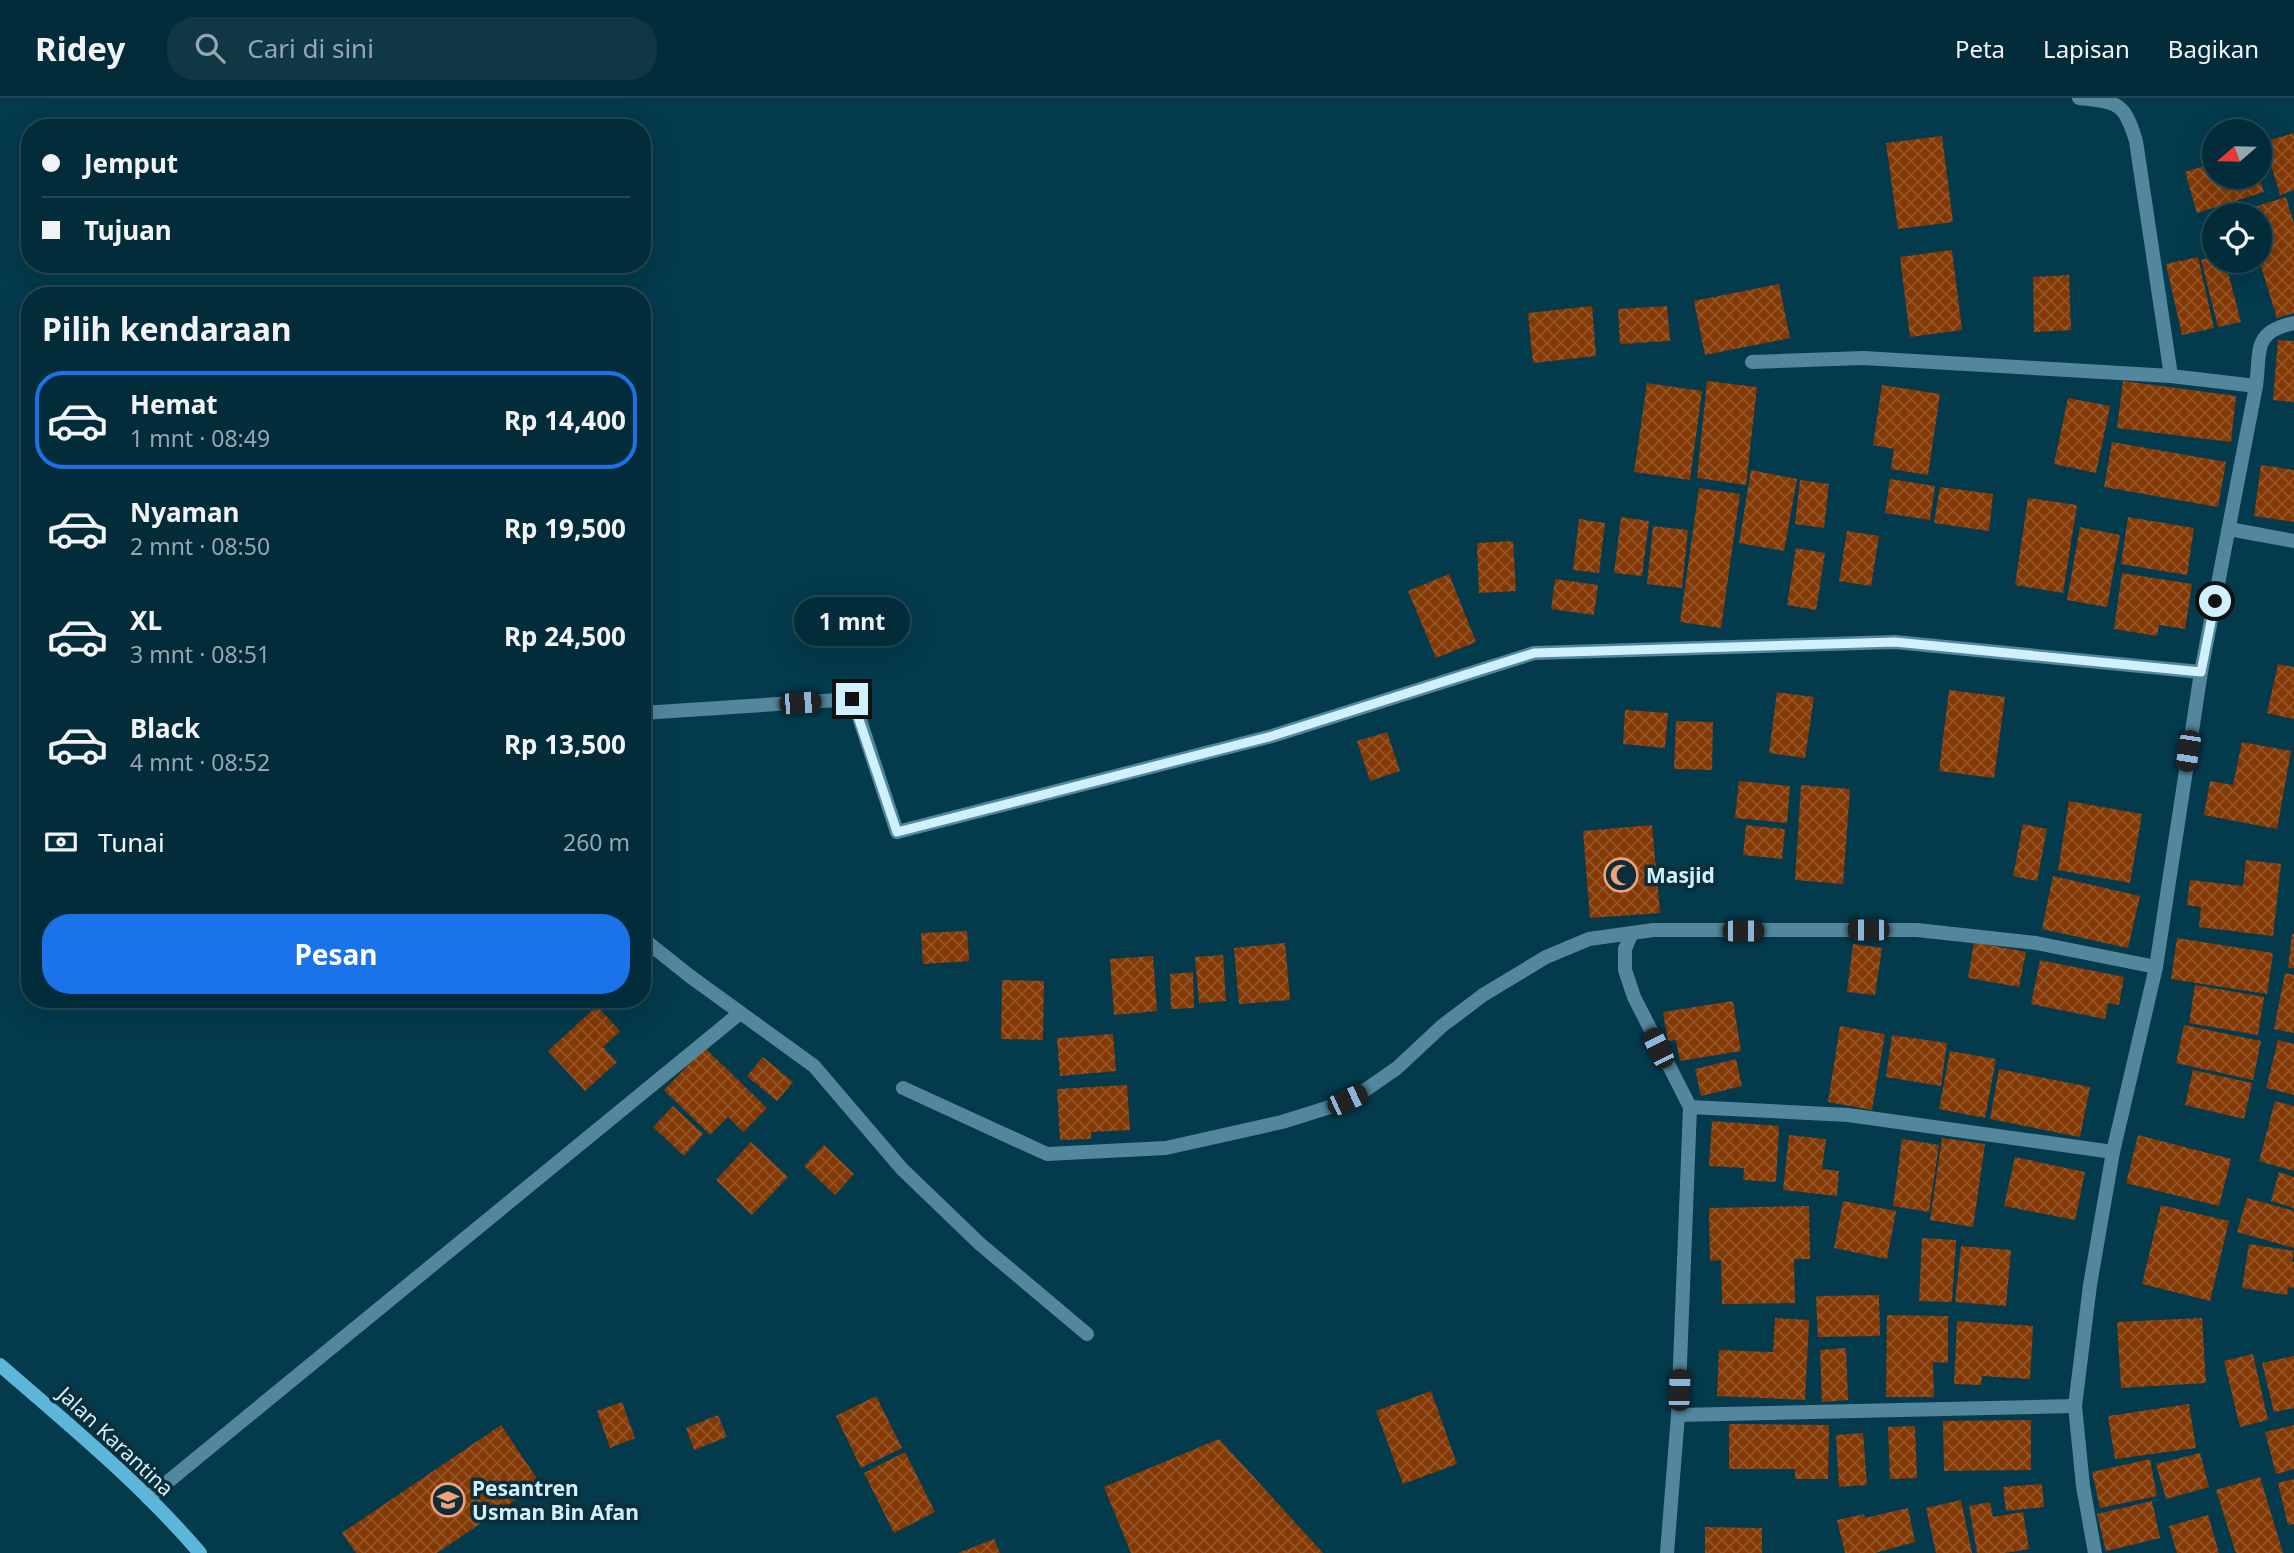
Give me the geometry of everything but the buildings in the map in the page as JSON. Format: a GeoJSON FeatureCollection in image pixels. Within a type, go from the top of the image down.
{"type":"FeatureCollection","features":[{"type":"Feature","properties":{"kind":"street"},"geometry":{"type":"LineString","coordinates":[[2079,98],[2115,103],[2129,116],[2136,141],[2171,376]]}},
{"type":"Feature","properties":{"kind":"street"},"geometry":{"type":"LineString","coordinates":[[2095,1553],[2083,1486],[2075,1406],[2090,1285],[2113,1152],[2156,967],[2201,672],[2256,386],[2262,341],[2266,333],[2274,328],[2294,323]]}},
{"type":"Feature","properties":{"kind":"street"},"geometry":{"type":"LineString","coordinates":[[1752,362],[1863,358],[2171,376],[2256,386]]}},
{"type":"Feature","properties":{"kind":"street"},"geometry":{"type":"LineString","coordinates":[[2229,529],[2294,541]]}},
{"type":"Feature","properties":{"kind":"street"},"geometry":{"type":"LineString","coordinates":[[651,712],[852,699],[897,832],[1272,736],[1534,653],[1895,642],[2201,672]]}},
{"type":"Feature","properties":{"kind":"street"},"geometry":{"type":"LineString","coordinates":[[903,1088],[1047,1154],[1166,1148],[1282,1122],[1333,1106],[1370,1087],[1397,1068],[1442,1026],[1483,995],[1546,957],[1588,939],[1653,930],[1917,930],[2036,943],[2156,967]]}},
{"type":"Feature","properties":{"kind":"street"},"geometry":{"type":"LineString","coordinates":[[1632,933],[1625,949],[1625,970],[1633,998],[1690,1107],[1678,1415],[1667,1553]]}},
{"type":"Feature","properties":{"kind":"street"},"geometry":{"type":"LineString","coordinates":[[651,945],[814,1066],[902,1169],[981,1244],[1087,1334]]}},
{"type":"Feature","properties":{"kind":"street"},"geometry":{"type":"LineString","coordinates":[[148,1499],[740,1013]]}},
{"type":"Feature","properties":{"kind":"street"},"geometry":{"type":"LineString","coordinates":[[1690,1107],[1848,1115],[2113,1152]]}},
{"type":"Feature","properties":{"kind":"street","name":"Jalan Karantina"},"geometry":{"type":"LineString","coordinates":[[0,1365],[113,1463],[200,1553]]}},
{"type":"Feature","properties":{"kind":"street"},"geometry":{"type":"LineString","coordinates":[[1678,1415],[2075,1406]]}},
{"type":"Feature","properties":{"kind":"place","name":"Masjid"},"geometry":{"type":"Point","coordinates":[1621,875]}},
{"type":"Feature","properties":{"kind":"place","name":"Pesantren Usman Bin Afan"},"geometry":{"type":"Point","coordinates":[448,1500]}},
{"type":"Feature","properties":{"kind":"route"},"geometry":{"type":"LineString","coordinates":[[852,699],[897,832],[1272,736],[1534,653],[1895,642],[2201,672],[2215,601]]}}]}
